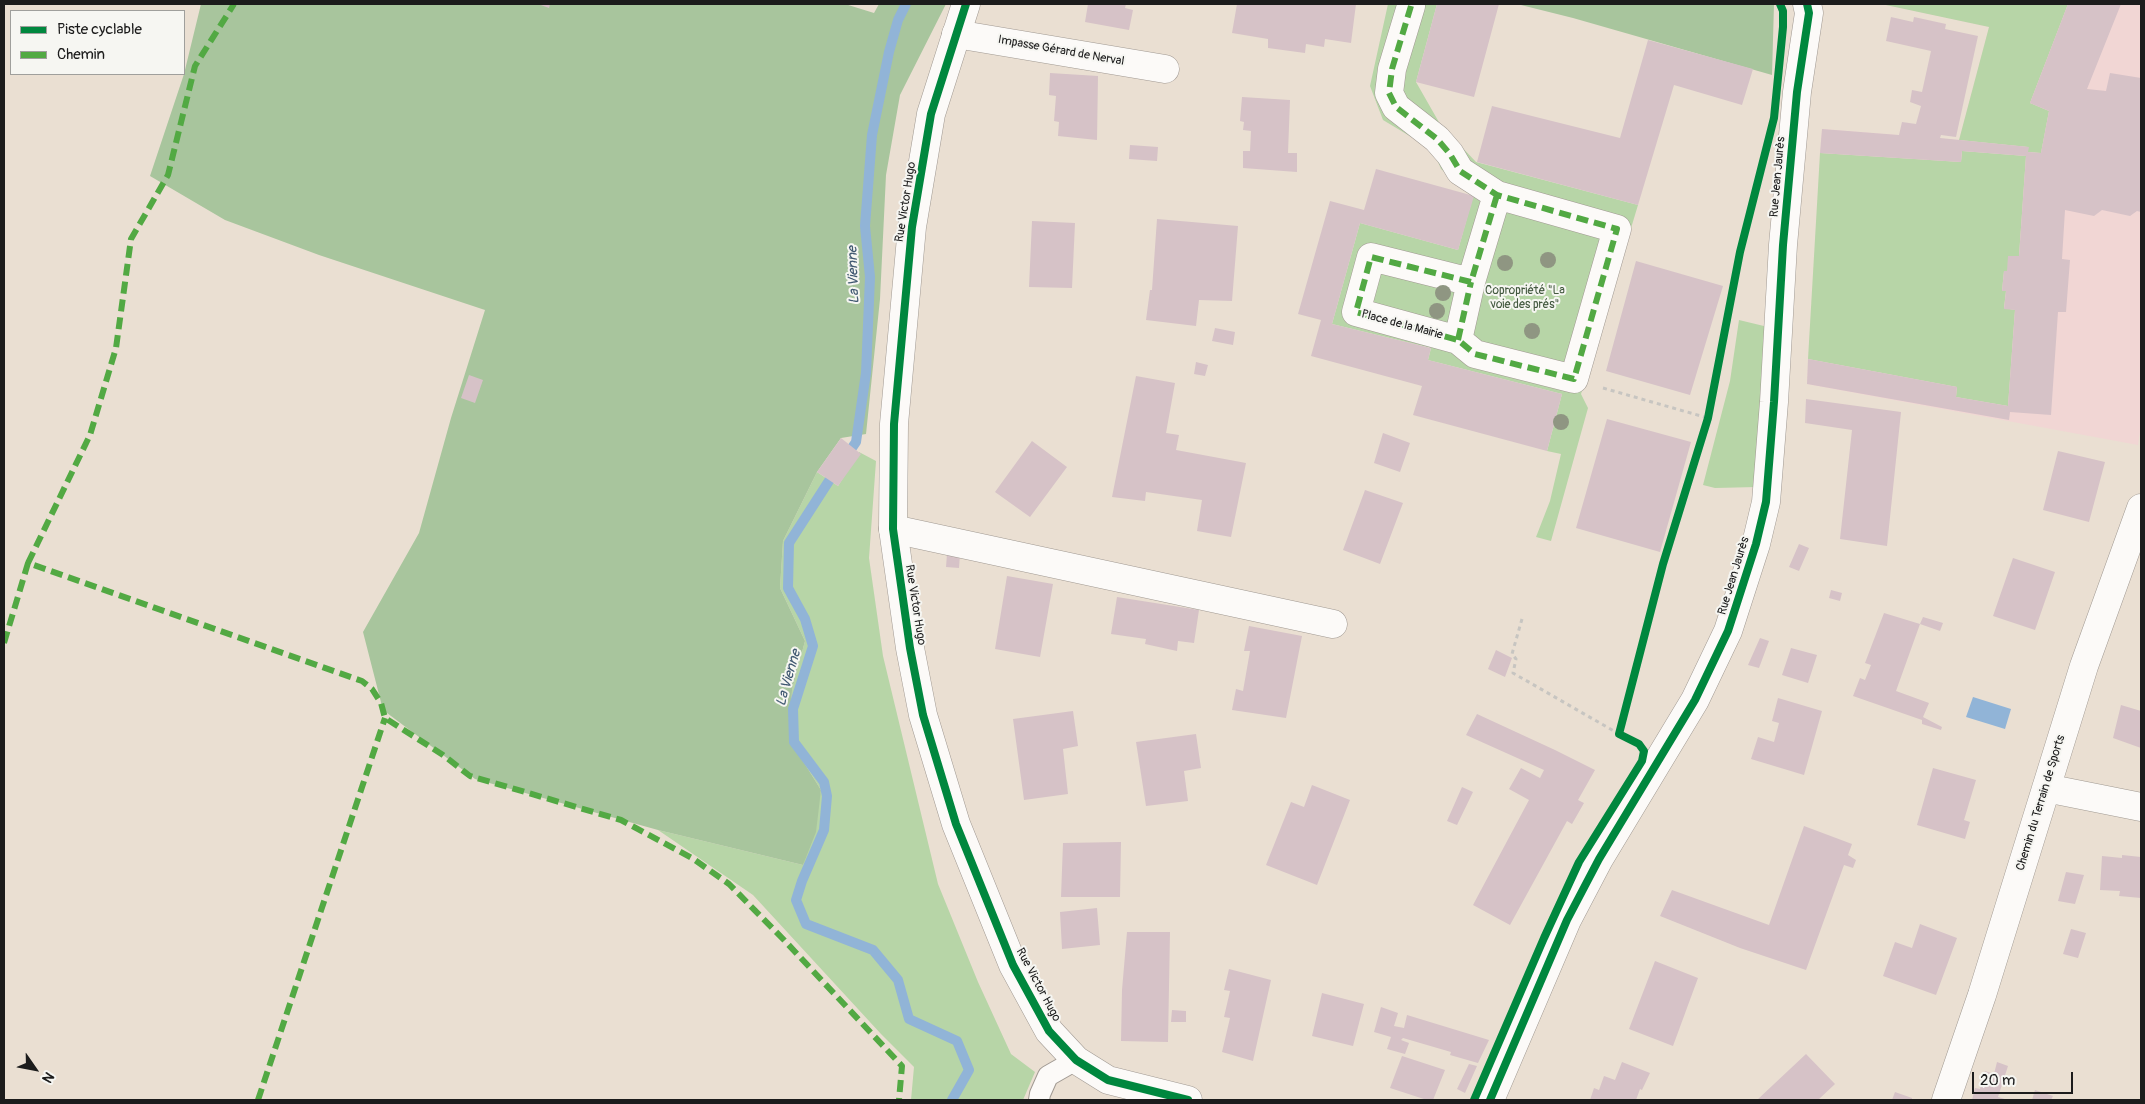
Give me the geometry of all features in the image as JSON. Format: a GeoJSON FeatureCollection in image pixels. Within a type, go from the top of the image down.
{"type":"FeatureCollection","features":[{"type":"Feature","properties":{"kind":"street","name":"Rue Victor Hugo"},"geometry":{"type":"LineString","coordinates":[[966,4],[932,114],[912,227],[894,424],[892,529],[910,648],[923,715],[956,824],[1013,965],[1049,1031],[1076,1060],[1108,1080],[1188,1100]]}},
{"type":"Feature","properties":{"kind":"street","name":"Rue Jean Jaurès"},"geometry":{"type":"LineString","coordinates":[[1490,1100],[1567,920],[1599,859],[1695,700],[1728,631],[1756,544],[1766,502],[1783,245],[1796,92],[1809,13],[1807,4]]}},
{"type":"Feature","properties":{"kind":"street"},"geometry":{"type":"LineString","coordinates":[[1412,6],[1392,69],[1389,92],[1396,106],[1437,139],[1450,154],[1460,171],[1497,195],[1617,229],[1574,379]]}},
{"type":"Feature","properties":{"kind":"street","name":"Impasse Gérard de Nerval"},"geometry":{"type":"LineString","coordinates":[[956,34],[1165,69]]}},
{"type":"Feature","properties":{"kind":"street","name":"Place de la Mairie"},"geometry":{"type":"LineString","coordinates":[[1458,340],[1471,282],[1497,195]]}},
{"type":"Feature","properties":{"kind":"street","name":"Place de la Mairie"},"geometry":{"type":"LineString","coordinates":[[1471,282],[1371,257],[1356,312],[1458,340],[1475,354],[1574,379]]}},
{"type":"Feature","properties":{"kind":"street","name":"Chemin du Terrain de Sports"},"geometry":{"type":"LineString","coordinates":[[1946,1100],[1982,995],[2084,666],[2132,563],[2141,508]]}},
{"type":"Feature","properties":{"kind":"street"},"geometry":{"type":"LineString","coordinates":[[892,529],[1333,624]]}},
{"type":"Feature","properties":{"kind":"street"},"geometry":{"type":"LineString","coordinates":[[2046,788],[2141,807]]}},
{"type":"Feature","properties":{"kind":"lane"},"geometry":{"type":"LineString","coordinates":[[1039,1100],[1048,1076],[1076,1060]]}},
{"type":"Feature","properties":{"kind":"path"},"geometry":{"type":"LineString","coordinates":[[1574,379],[1708,418]]}},
{"type":"Feature","properties":{"kind":"path"},"geometry":{"type":"LineString","coordinates":[[1522,619],[1512,654],[1516,659],[1513,673],[1619,734]]}},
{"type":"Feature","properties":{"kind":"shaded area"},"geometry":{"type":"Polygon","coordinates":[[[1881,4],[2141,4],[2141,425],[2138,445],[1807,384],[1822,129],[1959,140],[1989,27],[1881,4]]]}},
{"type":"Feature","properties":{"kind":"green space"},"geometry":{"type":"Polygon","coordinates":[[[201,4],[845,4],[874,13],[879,4],[946,4],[900,95],[886,175],[880,299],[866,434],[841,438],[817,472],[783,541],[780,588],[805,641],[792,690],[790,740],[821,790],[816,832],[803,865],[658,830],[475,779],[383,710],[363,632],[419,533],[451,418],[485,310],[319,255],[225,220],[150,176],[185,75],[201,4]]]}},
{"type":"Feature","properties":{"kind":"green space","name":"Copropriété \"La voie des prés\""},"geometry":{"type":"Polygon","coordinates":[[[1388,4],[1437,4],[1416,82],[1440,124],[1476,162],[1638,205],[1581,394],[1588,408],[1551,541],[1536,537],[1550,501],[1561,454],[1547,451],[1562,394],[1428,360],[1431,348],[1332,324],[1360,223],[1458,250],[1473,196],[1441,169],[1433,150],[1383,120],[1370,86],[1388,4]]]}},
{"type":"Feature","properties":{"kind":"green space"},"geometry":{"type":"Polygon","coordinates":[[[1517,4],[1774,4],[1772,75],[1573,18],[1517,4]]]}},
{"type":"Feature","properties":{"kind":"green space"},"geometry":{"type":"Polygon","coordinates":[[[1881,4],[2068,4],[2030,103],[2049,111],[2041,153],[2028,152],[2028,147],[1959,140],[1989,27],[1881,4]]]}},
{"type":"Feature","properties":{"kind":"green space"},"geometry":{"type":"Polygon","coordinates":[[[1962,151],[2026,156],[2019,256],[2007,271],[2004,271],[2002,291],[2006,291],[2004,308],[2015,310],[2008,406],[1956,397],[1957,387],[1808,359],[1820,153],[1961,162],[1962,151]]]}},
{"type":"Feature","properties":{"kind":"green space"},"geometry":{"type":"Polygon","coordinates":[[[1739,320],[1768,327],[1757,487],[1715,488],[1703,485],[1730,381],[1739,320]]]}},
{"type":"Feature","properties":{"kind":"green space"},"geometry":{"type":"Polygon","coordinates":[[[859,452],[876,461],[869,558],[883,656],[938,884],[978,982],[1011,1054],[1035,1072],[1023,1100],[911,1100],[914,1067],[881,1034],[753,895],[658,830],[803,865],[821,790],[790,740],[792,690],[805,641],[780,588],[783,541],[817,472],[838,486],[859,452]]]}},
{"type":"Feature","properties":{"kind":"water"},"geometry":{"type":"Polygon","coordinates":[[[1973,697],[2011,709],[2005,729],[1966,717],[1973,697]]]}},
{"type":"Feature","properties":{"kind":"building"},"geometry":{"type":"Polygon","coordinates":[[[538,4],[550,4],[549,8],[538,4]]]}},
{"type":"Feature","properties":{"kind":"building"},"geometry":{"type":"Polygon","coordinates":[[[1088,4],[1126,4],[1125,8],[1133,10],[1129,30],[1085,22],[1088,4]]]}},
{"type":"Feature","properties":{"kind":"building"},"geometry":{"type":"Polygon","coordinates":[[[1237,4],[1356,4],[1351,43],[1325,39],[1324,47],[1306,44],[1305,53],[1268,48],[1268,39],[1232,33],[1237,4]]]}},
{"type":"Feature","properties":{"kind":"building"},"geometry":{"type":"Polygon","coordinates":[[[1437,4],[1499,4],[1474,97],[1416,82],[1437,4]]]}},
{"type":"Feature","properties":{"kind":"building"},"geometry":{"type":"Polygon","coordinates":[[[2068,4],[2121,4],[2087,89],[2106,91],[2110,73],[2141,78],[2141,212],[2137,211],[2130,216],[2102,210],[2094,216],[2065,210],[2062,259],[2070,260],[2066,312],[2058,312],[2051,415],[2010,412],[2009,420],[1807,384],[1808,359],[1957,387],[1956,397],[2008,406],[2015,310],[2004,309],[2006,291],[2002,291],[2004,271],[2007,271],[2008,256],[2019,256],[2026,156],[1962,151],[1961,162],[1820,153],[1822,129],[1899,135],[1902,122],[1916,124],[1921,106],[1910,102],[1912,90],[1922,92],[1931,51],[1886,41],[1891,17],[1913,22],[1914,17],[1946,24],[1945,29],[1978,36],[1956,137],[1941,135],[1940,138],[2029,147],[2028,152],[2041,153],[2049,111],[2030,103],[2068,4]]]}},
{"type":"Feature","properties":{"kind":"building"},"geometry":{"type":"Polygon","coordinates":[[[1648,40],[1753,69],[1742,105],[1674,85],[1638,205],[1477,162],[1492,106],[1620,138],[1648,40]]]}},
{"type":"Feature","properties":{"kind":"building"},"geometry":{"type":"Polygon","coordinates":[[[1050,73],[1098,76],[1097,140],[1058,136],[1059,122],[1054,121],[1056,96],[1049,95],[1050,73]]]}},
{"type":"Feature","properties":{"kind":"building"},"geometry":{"type":"Polygon","coordinates":[[[1242,97],[1290,100],[1288,153],[1297,153],[1297,172],[1243,168],[1243,151],[1250,151],[1251,131],[1243,130],[1244,122],[1240,121],[1242,97]]]}},
{"type":"Feature","properties":{"kind":"building"},"geometry":{"type":"Polygon","coordinates":[[[1130,145],[1158,147],[1157,161],[1129,159],[1130,145]]]}},
{"type":"Feature","properties":{"kind":"building"},"geometry":{"type":"Polygon","coordinates":[[[1376,169],[1474,196],[1458,250],[1360,223],[1332,324],[1431,348],[1428,360],[1562,394],[1547,451],[1413,415],[1422,386],[1311,356],[1321,320],[1298,314],[1330,201],[1364,210],[1376,169]]]}},
{"type":"Feature","properties":{"kind":"building"},"geometry":{"type":"Polygon","coordinates":[[[1157,219],[1238,226],[1232,301],[1199,300],[1196,326],[1146,320],[1150,290],[1152,290],[1157,219]]]}},
{"type":"Feature","properties":{"kind":"building"},"geometry":{"type":"Polygon","coordinates":[[[1032,221],[1075,223],[1072,288],[1029,287],[1032,221]]]}},
{"type":"Feature","properties":{"kind":"building"},"geometry":{"type":"Polygon","coordinates":[[[1636,261],[1723,286],[1690,395],[1606,371],[1636,261]]]}},
{"type":"Feature","properties":{"kind":"building"},"geometry":{"type":"Polygon","coordinates":[[[1215,328],[1235,332],[1233,345],[1212,341],[1215,328]]]}},
{"type":"Feature","properties":{"kind":"building"},"geometry":{"type":"Polygon","coordinates":[[[1196,362],[1208,365],[1205,376],[1194,374],[1196,362]]]}},
{"type":"Feature","properties":{"kind":"building"},"geometry":{"type":"Polygon","coordinates":[[[469,375],[483,380],[475,403],[461,398],[469,375]]]}},
{"type":"Feature","properties":{"kind":"building"},"geometry":{"type":"Polygon","coordinates":[[[1136,376],[1175,383],[1166,433],[1179,435],[1176,450],[1246,463],[1231,537],[1197,531],[1202,500],[1146,492],[1145,501],[1112,497],[1136,376]]]}},
{"type":"Feature","properties":{"kind":"building"},"geometry":{"type":"Polygon","coordinates":[[[1806,399],[1901,412],[1887,546],[1840,539],[1852,430],[1805,423],[1806,399]]]}},
{"type":"Feature","properties":{"kind":"building"},"geometry":{"type":"Polygon","coordinates":[[[1607,419],[1691,442],[1660,552],[1576,528],[1607,419]]]}},
{"type":"Feature","properties":{"kind":"building"},"geometry":{"type":"Polygon","coordinates":[[[1383,433],[1410,443],[1400,472],[1374,463],[1383,433]]]}},
{"type":"Feature","properties":{"kind":"building"},"geometry":{"type":"Polygon","coordinates":[[[841,438],[861,454],[838,486],[817,472],[841,438]]]}},
{"type":"Feature","properties":{"kind":"building"},"geometry":{"type":"Polygon","coordinates":[[[1032,441],[1067,467],[1030,517],[995,492],[1032,441]]]}},
{"type":"Feature","properties":{"kind":"building"},"geometry":{"type":"Polygon","coordinates":[[[2058,451],[2105,462],[2089,522],[2043,510],[2058,451]]]}},
{"type":"Feature","properties":{"kind":"building"},"geometry":{"type":"Polygon","coordinates":[[[1365,490],[1403,503],[1380,564],[1343,550],[1365,490]]]}},
{"type":"Feature","properties":{"kind":"building"},"geometry":{"type":"Polygon","coordinates":[[[1799,544],[1809,548],[1799,571],[1789,567],[1799,544]]]}},
{"type":"Feature","properties":{"kind":"building"},"geometry":{"type":"Polygon","coordinates":[[[947,554],[960,554],[959,568],[946,567],[947,554]]]}},
{"type":"Feature","properties":{"kind":"building"},"geometry":{"type":"Polygon","coordinates":[[[2013,558],[2055,572],[2035,630],[1993,616],[2013,558]]]}},
{"type":"Feature","properties":{"kind":"building"},"geometry":{"type":"Polygon","coordinates":[[[1007,576],[1053,584],[1040,657],[995,649],[1007,576]]]}},
{"type":"Feature","properties":{"kind":"building"},"geometry":{"type":"Polygon","coordinates":[[[1831,590],[1842,593],[1840,601],[1829,598],[1831,590]]]}},
{"type":"Feature","properties":{"kind":"building"},"geometry":{"type":"Polygon","coordinates":[[[1117,597],[1199,610],[1194,643],[1178,641],[1177,651],[1145,644],[1146,639],[1111,634],[1117,597]]]}},
{"type":"Feature","properties":{"kind":"building"},"geometry":{"type":"Polygon","coordinates":[[[1884,613],[1920,624],[1896,691],[1929,703],[1923,717],[1942,727],[1941,730],[1922,724],[1922,720],[1853,696],[1860,678],[1865,680],[1871,665],[1865,663],[1884,613]]]}},
{"type":"Feature","properties":{"kind":"building"},"geometry":{"type":"Polygon","coordinates":[[[1923,617],[1943,623],[1940,631],[1920,624],[1923,617]]]}},
{"type":"Feature","properties":{"kind":"building"},"geometry":{"type":"Polygon","coordinates":[[[1249,626],[1302,636],[1286,718],[1232,710],[1236,689],[1243,691],[1250,651],[1244,651],[1249,626]]]}},
{"type":"Feature","properties":{"kind":"building"},"geometry":{"type":"Polygon","coordinates":[[[1760,638],[1769,641],[1759,668],[1748,665],[1760,638]]]}},
{"type":"Feature","properties":{"kind":"building"},"geometry":{"type":"Polygon","coordinates":[[[1791,648],[1817,655],[1808,683],[1782,675],[1791,648]]]}},
{"type":"Feature","properties":{"kind":"building"},"geometry":{"type":"Polygon","coordinates":[[[1496,650],[1512,658],[1505,677],[1488,669],[1496,650]]]}},
{"type":"Feature","properties":{"kind":"building"},"geometry":{"type":"Polygon","coordinates":[[[1778,698],[1822,711],[1804,775],[1751,759],[1758,737],[1774,742],[1779,723],[1772,721],[1778,698]]]}},
{"type":"Feature","properties":{"kind":"building"},"geometry":{"type":"Polygon","coordinates":[[[2121,705],[2141,711],[2141,748],[2113,738],[2121,705]]]}},
{"type":"Feature","properties":{"kind":"building"},"geometry":{"type":"Polygon","coordinates":[[[1073,711],[1078,746],[1063,749],[1068,794],[1024,800],[1013,719],[1073,711]]]}},
{"type":"Feature","properties":{"kind":"building"},"geometry":{"type":"Polygon","coordinates":[[[1477,714],[1595,770],[1578,800],[1584,803],[1572,824],[1567,821],[1510,925],[1473,905],[1529,800],[1509,789],[1521,768],[1540,778],[1544,770],[1466,735],[1477,714]]]}},
{"type":"Feature","properties":{"kind":"building"},"geometry":{"type":"Polygon","coordinates":[[[1196,734],[1201,768],[1184,771],[1188,801],[1146,806],[1136,742],[1196,734]]]}},
{"type":"Feature","properties":{"kind":"building"},"geometry":{"type":"Polygon","coordinates":[[[1933,768],[1976,780],[1964,820],[1970,822],[1965,839],[1917,825],[1933,768]]]}},
{"type":"Feature","properties":{"kind":"building"},"geometry":{"type":"Polygon","coordinates":[[[1312,785],[1350,800],[1317,885],[1266,865],[1291,802],[1304,807],[1312,785]]]}},
{"type":"Feature","properties":{"kind":"building"},"geometry":{"type":"Polygon","coordinates":[[[1462,787],[1473,792],[1457,825],[1447,821],[1462,787]]]}},
{"type":"Feature","properties":{"kind":"building"},"geometry":{"type":"Polygon","coordinates":[[[1804,826],[1852,844],[1848,855],[1856,860],[1853,868],[1844,865],[1806,970],[1740,948],[1660,916],[1672,890],[1769,925],[1804,826]]]}},
{"type":"Feature","properties":{"kind":"building"},"geometry":{"type":"Polygon","coordinates":[[[1121,842],[1120,897],[1061,897],[1063,843],[1121,842]]]}},
{"type":"Feature","properties":{"kind":"building"},"geometry":{"type":"Polygon","coordinates":[[[2122,855],[2141,857],[2141,898],[2119,896],[2120,891],[2100,890],[2102,856],[2122,858],[2122,855]]]}},
{"type":"Feature","properties":{"kind":"building"},"geometry":{"type":"Polygon","coordinates":[[[2066,872],[2084,875],[2075,904],[2058,901],[2066,872]]]}},
{"type":"Feature","properties":{"kind":"building"},"geometry":{"type":"Polygon","coordinates":[[[1097,908],[1100,945],[1062,949],[1060,912],[1097,908]]]}},
{"type":"Feature","properties":{"kind":"building"},"geometry":{"type":"Polygon","coordinates":[[[1920,924],[1957,938],[1936,995],[1883,976],[1895,942],[1912,948],[1920,924]]]}},
{"type":"Feature","properties":{"kind":"building"},"geometry":{"type":"Polygon","coordinates":[[[2071,929],[2086,933],[2078,958],[2063,954],[2071,929]]]}},
{"type":"Feature","properties":{"kind":"building"},"geometry":{"type":"Polygon","coordinates":[[[1127,932],[1170,932],[1168,1042],[1121,1041],[1122,990],[1127,932]]]}},
{"type":"Feature","properties":{"kind":"building"},"geometry":{"type":"Polygon","coordinates":[[[1655,961],[1698,978],[1673,1046],[1629,1029],[1655,961]]]}},
{"type":"Feature","properties":{"kind":"building"},"geometry":{"type":"Polygon","coordinates":[[[1229,969],[1271,980],[1253,1061],[1222,1052],[1230,1018],[1224,1017],[1230,991],[1224,990],[1229,969]]]}},
{"type":"Feature","properties":{"kind":"building"},"geometry":{"type":"Polygon","coordinates":[[[1322,993],[1364,1004],[1353,1046],[1312,1036],[1322,993]]]}},
{"type":"Feature","properties":{"kind":"building"},"geometry":{"type":"Polygon","coordinates":[[[1381,1007],[1398,1013],[1394,1026],[1404,1028],[1407,1015],[1489,1040],[1478,1063],[1450,1055],[1451,1052],[1403,1038],[1401,1040],[1409,1043],[1405,1054],[1387,1049],[1391,1037],[1374,1032],[1381,1007]]]}},
{"type":"Feature","properties":{"kind":"building"},"geometry":{"type":"Polygon","coordinates":[[[1172,1010],[1186,1011],[1186,1022],[1171,1022],[1172,1010]]]}},
{"type":"Feature","properties":{"kind":"building"},"geometry":{"type":"Polygon","coordinates":[[[1806,1054],[1835,1084],[1818,1100],[1757,1100],[1806,1054]]]}},
{"type":"Feature","properties":{"kind":"building"},"geometry":{"type":"Polygon","coordinates":[[[1402,1056],[1445,1070],[1433,1100],[1427,1100],[1390,1088],[1402,1056]]]}},
{"type":"Feature","properties":{"kind":"building"},"geometry":{"type":"Polygon","coordinates":[[[1622,1062],[1650,1073],[1642,1090],[1640,1089],[1636,1100],[1590,1100],[1594,1088],[1599,1090],[1604,1076],[1615,1080],[1622,1062]]]}},
{"type":"Feature","properties":{"kind":"building"},"geometry":{"type":"Polygon","coordinates":[[[1997,1062],[2008,1066],[1998,1097],[2008,1100],[1972,1100],[1975,1088],[1980,1089],[1985,1071],[1994,1074],[1997,1062]]]}},
{"type":"Feature","properties":{"kind":"building"},"geometry":{"type":"Polygon","coordinates":[[[1469,1064],[1477,1066],[1465,1093],[1457,1089],[1469,1064]]]}},
{"type":"Feature","properties":{"kind":"building"},"geometry":{"type":"Polygon","coordinates":[[[2035,1090],[2053,1096],[2051,1100],[2032,1100],[2035,1090]]]}},
{"type":"Feature","properties":{"kind":"building"},"geometry":{"type":"Polygon","coordinates":[[[1895,1092],[1912,1098],[1912,1100],[1892,1100],[1895,1092]]]}},
{"type":"Feature","properties":{"kind":"waterway","name":"La Vienne"},"geometry":{"type":"LineString","coordinates":[[845,458],[856,442],[866,373],[870,277],[865,226],[872,135],[889,52],[898,20],[906,4]]}},
{"type":"Feature","properties":{"kind":"waterway","name":"La Vienne"},"geometry":{"type":"LineString","coordinates":[[836,470],[789,543],[788,588],[805,619],[813,646],[793,709],[794,742],[824,782],[827,796],[824,830],[796,900],[806,924],[873,950],[898,980],[909,1019],[957,1041],[969,1070],[952,1100]]}},
{"type":"Feature","properties":{"kind":"marked path"},"geometry":{"type":"LineString","coordinates":[[28,563],[90,435],[116,348],[131,239],[168,175],[195,66],[234,4]]}},
{"type":"Feature","properties":{"kind":"marked path"},"geometry":{"type":"LineString","coordinates":[[1411,6],[1392,69],[1389,93],[1396,107],[1437,139],[1450,154],[1460,171],[1497,195],[1617,229],[1574,379],[1475,354],[1458,340],[1356,312],[1371,257],[1471,282],[1497,195]]}},
{"type":"Feature","properties":{"kind":"marked path"},"geometry":{"type":"LineString","coordinates":[[1458,340],[1471,282]]}},
{"type":"Feature","properties":{"kind":"marked path"},"geometry":{"type":"LineString","coordinates":[[4,643],[28,563],[362,681],[372,689],[381,703],[385,718],[443,755],[470,776],[621,820],[692,858],[729,884],[902,1066],[899,1100]]}},
{"type":"Feature","properties":{"kind":"marked path"},"geometry":{"type":"LineString","coordinates":[[258,1100],[385,718]]}},
{"type":"Feature","properties":{"kind":"cycle path"},"geometry":{"type":"LineString","coordinates":[[966,4],[931,114],[912,227],[894,424],[893,529],[910,648],[923,715],[956,824],[1013,965],[1049,1031],[1076,1060],[1108,1080],[1188,1100]]}},
{"type":"Feature","properties":{"kind":"cycle path"},"geometry":{"type":"LineString","coordinates":[[1474,1100],[1579,862],[1642,761],[1644,751],[1639,744],[1619,734],[1663,564],[1708,418],[1740,252],[1774,118],[1783,27],[1783,11],[1780,4]]}},
{"type":"Feature","properties":{"kind":"cycle path"},"geometry":{"type":"LineString","coordinates":[[1490,1100],[1567,920],[1599,859],[1695,700],[1728,631],[1756,544],[1766,502],[1783,245],[1797,92],[1809,13],[1807,4]]}}]}
